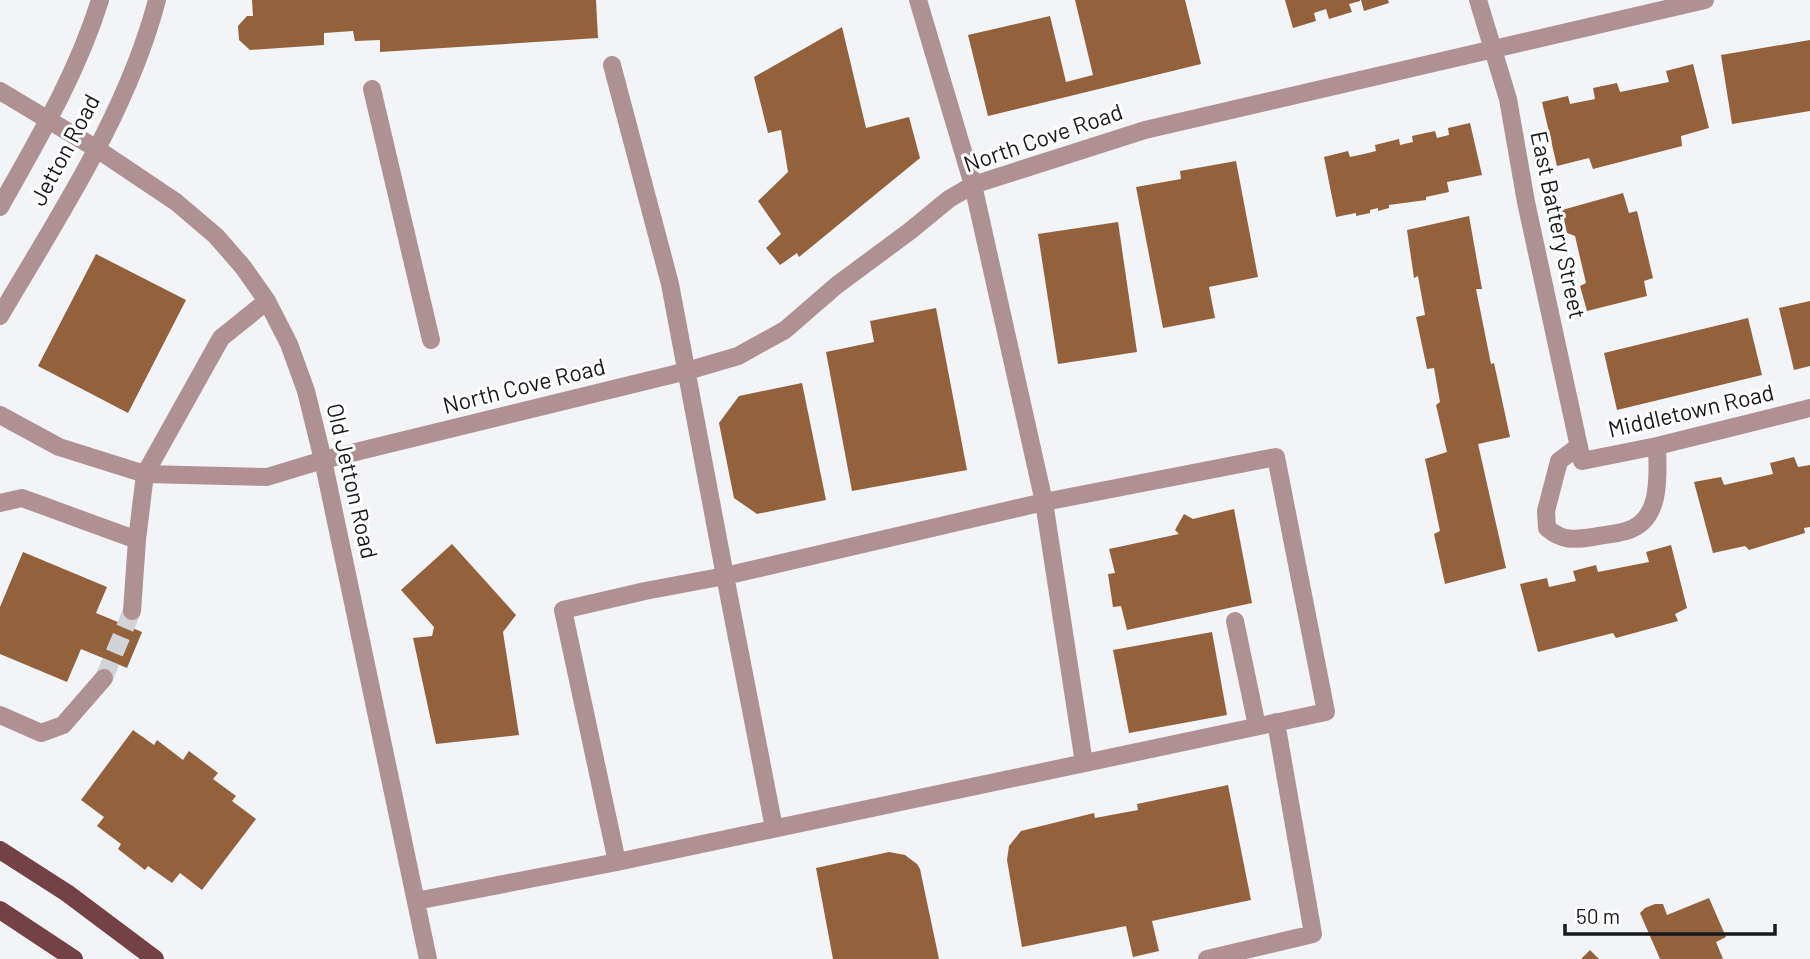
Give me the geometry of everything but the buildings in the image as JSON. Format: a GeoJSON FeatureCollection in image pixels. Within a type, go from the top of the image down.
{"type":"FeatureCollection","features":[{"type":"Feature","properties":{"kind":"main road"},"geometry":{"type":"LineString","coordinates":[[0,850],[67,894],[155,959]]}},
{"type":"Feature","properties":{"kind":"main road"},"geometry":{"type":"LineString","coordinates":[[0,910],[74,959]]}},
{"type":"Feature","properties":{"kind":"street","name":"Jetton Road"},"geometry":{"type":"LineString","coordinates":[[0,207],[49,120],[90,33],[100,0]]}},
{"type":"Feature","properties":{"kind":"street","name":"Jetton Road"},"geometry":{"type":"LineString","coordinates":[[0,316],[97,149],[126,86],[157,0]]}},
{"type":"Feature","properties":{"kind":"street"},"geometry":{"type":"LineString","coordinates":[[918,0],[972,185],[1044,502],[1084,763]]}},
{"type":"Feature","properties":{"kind":"street","name":"East Battery Street"},"geometry":{"type":"LineString","coordinates":[[1479,0],[1507,99],[1526,202],[1581,453]]}},
{"type":"Feature","properties":{"kind":"street","name":"North Cove Road"},"geometry":{"type":"LineString","coordinates":[[0,415],[59,447],[145,474],[267,477],[323,460],[687,371],[738,356],[785,330],[837,285],[949,199],[972,185],[1145,130],[1705,0]]}},
{"type":"Feature","properties":{"kind":"street"},"geometry":{"type":"LineString","coordinates":[[612,65],[670,284],[774,828]]}},
{"type":"Feature","properties":{"kind":"street"},"geometry":{"type":"LineString","coordinates":[[372,89],[430,340]]}},
{"type":"Feature","properties":{"kind":"street","name":"Old Jetton Road"},"geometry":{"type":"LineString","coordinates":[[0,92],[97,149],[176,202],[216,236],[243,267],[267,301],[289,344],[306,391],[323,460],[428,959]]}},
{"type":"Feature","properties":{"kind":"street"},"geometry":{"type":"LineString","coordinates":[[132,611],[145,474],[221,338],[267,301]]}},
{"type":"Feature","properties":{"kind":"street","name":"Middletown Road"},"geometry":{"type":"LineString","coordinates":[[1581,453],[1657,446],[1810,408]]}},
{"type":"Feature","properties":{"kind":"street"},"geometry":{"type":"LineString","coordinates":[[1581,453],[1559,461],[1546,511],[1548,528],[1558,537],[1574,540],[1629,531],[1650,512],[1657,494],[1657,446]]}},
{"type":"Feature","properties":{"kind":"street"},"geometry":{"type":"LineString","coordinates":[[416,901],[617,862],[1326,712],[1276,457],[1044,502],[726,576],[564,610],[617,862]]}},
{"type":"Feature","properties":{"kind":"street"},"geometry":{"type":"LineString","coordinates":[[0,503],[22,498],[137,540]]}},
{"type":"Feature","properties":{"kind":"street"},"geometry":{"type":"LineString","coordinates":[[1235,621],[1257,726]]}},
{"type":"Feature","properties":{"kind":"street"},"geometry":{"type":"LineString","coordinates":[[0,715],[41,733],[63,725],[104,678]]}},
{"type":"Feature","properties":{"kind":"street"},"geometry":{"type":"LineString","coordinates":[[1207,959],[1313,934],[1276,722]]}},
{"type":"Feature","properties":{"kind":"tunnel"},"geometry":{"type":"LineString","coordinates":[[104,678],[132,611]]}}]}
